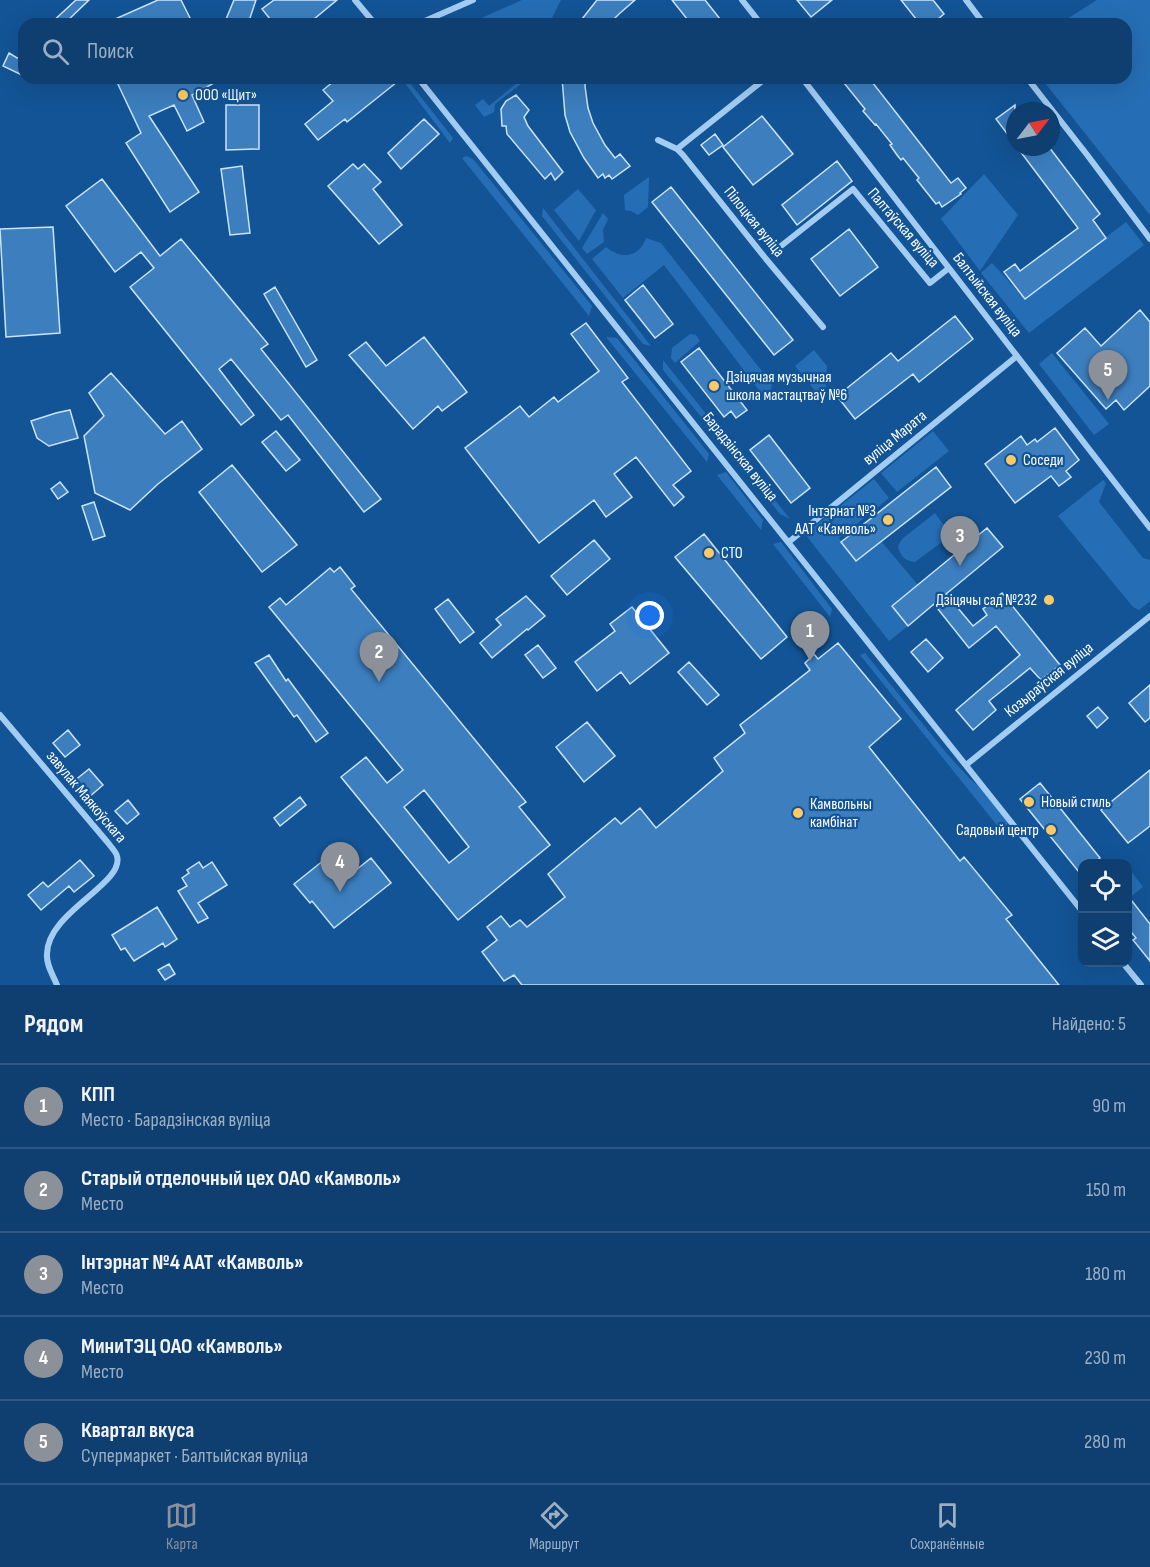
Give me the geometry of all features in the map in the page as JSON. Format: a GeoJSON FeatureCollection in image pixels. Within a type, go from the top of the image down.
{"type":"FeatureCollection","features":[{"type":"Feature","properties":{"kind":"street"},"geometry":{"type":"LineString","coordinates":[[355,0],[370,18]]}},
{"type":"Feature","properties":{"kind":"street"},"geometry":{"type":"LineString","coordinates":[[432,18],[472,0]]}},
{"type":"Feature","properties":{"kind":"street"},"geometry":{"type":"LineString","coordinates":[[742,0],[756,18]]}},
{"type":"Feature","properties":{"kind":"street"},"geometry":{"type":"LineString","coordinates":[[966,0],[980,18]]}},
{"type":"Feature","properties":{"kind":"street","name":"Барадзінская вуліца"},"geometry":{"type":"LineString","coordinates":[[423,84],[790,541],[1078,905]]}},
{"type":"Feature","properties":{"kind":"street"},"geometry":{"type":"LineString","coordinates":[[677,149],[759,84]]}},
{"type":"Feature","properties":{"kind":"street","name":"Балтыйская вуліца"},"geometry":{"type":"LineString","coordinates":[[807,84],[1150,528]]}},
{"type":"Feature","properties":{"kind":"street"},"geometry":{"type":"LineString","coordinates":[[1032,84],[1150,239]]}},
{"type":"Feature","properties":{"kind":"street","name":"Пілоцкая вуліца"},"geometry":{"type":"LineString","coordinates":[[658,140],[677,149],[683,155],[823,327]]}},
{"type":"Feature","properties":{"kind":"street","name":"Палтаўская вуліца"},"geometry":{"type":"LineString","coordinates":[[781,246],[853,189],[930,283],[949,268]]}},
{"type":"Feature","properties":{"kind":"street","name":"вуліца Марата"},"geometry":{"type":"LineString","coordinates":[[790,541],[1017,356]]}},
{"type":"Feature","properties":{"kind":"street","name":"Козыраўская вуліца"},"geometry":{"type":"LineString","coordinates":[[966,765],[1150,616]]}},
{"type":"Feature","properties":{"kind":"street","name":"завулак Маякоўскага"},"geometry":{"type":"LineString","coordinates":[[0,715],[117,856],[116,868],[108,880],[66,916],[54,929],[47,944],[46,957],[57,985]]}},
{"type":"Feature","properties":{"kind":"street"},"geometry":{"type":"LineString","coordinates":[[1126,967],[1141,985]]}},
{"type":"Feature","properties":{"kind":"shaded area"},"geometry":{"type":"Polygon","coordinates":[[[522,0],[561,0],[552,18],[482,18],[522,0]]]}},
{"type":"Feature","properties":{"kind":"shaded area"},"geometry":{"type":"Polygon","coordinates":[[[1097,0],[1150,0],[1150,215],[1046,84],[1132,84],[1132,18],[1068,18],[1097,0]]]}},
{"type":"Feature","properties":{"kind":"shaded area"},"geometry":{"type":"Polygon","coordinates":[[[406,84],[411,84],[453,138],[450,143],[406,84]]]}},
{"type":"Feature","properties":{"kind":"shaded area"},"geometry":{"type":"Polygon","coordinates":[[[516,84],[521,84],[495,104],[494,112],[484,117],[475,105],[483,99],[489,106],[516,84]]]}},
{"type":"Feature","properties":{"kind":"shaded area"},"geometry":{"type":"Polygon","coordinates":[[[466,156],[473,159],[592,306],[589,316],[462,158],[466,156]]]}},
{"type":"Feature","properties":{"kind":"shaded area"},"geometry":{"type":"Polygon","coordinates":[[[984,174],[1018,215],[980,271],[941,219],[984,174]]]}},
{"type":"Feature","properties":{"kind":"shaded area"},"geometry":{"type":"Polygon","coordinates":[[[649,177],[648,207],[638,215],[625,210],[624,195],[649,177]]]}},
{"type":"Feature","properties":{"kind":"shaded area"},"geometry":{"type":"Polygon","coordinates":[[[578,189],[596,210],[579,241],[554,210],[578,189]]]}},
{"type":"Feature","properties":{"kind":"shaded area"},"geometry":{"type":"Polygon","coordinates":[[[543,208],[651,346],[643,344],[542,216],[543,208]]]}},
{"type":"Feature","properties":{"kind":"shaded area"},"geometry":{"type":"Polygon","coordinates":[[[603,213],[608,219],[603,230],[604,242],[587,254],[582,248],[603,213]]]}},
{"type":"Feature","properties":{"kind":"shaded area"},"geometry":{"type":"Polygon","coordinates":[[[1126,222],[1144,245],[1029,333],[981,273],[992,263],[1025,299],[1126,222]]]}},
{"type":"Feature","properties":{"kind":"shaded area"},"geometry":{"type":"Polygon","coordinates":[[[646,238],[661,243],[772,384],[770,396],[765,398],[664,265],[623,298],[592,259],[606,247],[617,254],[629,255],[643,245],[646,238]]]}},
{"type":"Feature","properties":{"kind":"shaded area"},"geometry":{"type":"Polygon","coordinates":[[[690,334],[696,335],[700,341],[675,363],[671,358],[672,348],[690,334]]]}},
{"type":"Feature","properties":{"kind":"shaded area"},"geometry":{"type":"Polygon","coordinates":[[[606,337],[617,338],[709,454],[707,462],[606,337]]]}},
{"type":"Feature","properties":{"kind":"shaded area"},"geometry":{"type":"Polygon","coordinates":[[[814,350],[827,366],[825,403],[795,366],[814,350]]]}},
{"type":"Feature","properties":{"kind":"shaded area"},"geometry":{"type":"Polygon","coordinates":[[[1052,353],[1109,424],[1094,435],[1039,364],[1052,353]]]}},
{"type":"Feature","properties":{"kind":"shaded area"},"geometry":{"type":"Polygon","coordinates":[[[663,360],[790,519],[780,514],[663,370],[663,360]]]}},
{"type":"Feature","properties":{"kind":"shaded area"},"geometry":{"type":"Polygon","coordinates":[[[933,431],[949,451],[897,492],[881,473],[933,431]]]}},
{"type":"Feature","properties":{"kind":"shaded area"},"geometry":{"type":"Polygon","coordinates":[[[726,472],[763,520],[761,530],[717,475],[726,472]]]}},
{"type":"Feature","properties":{"kind":"shaded area"},"geometry":{"type":"Polygon","coordinates":[[[874,479],[889,498],[839,538],[856,561],[881,541],[918,585],[892,606],[908,626],[889,641],[805,534],[874,479]]]}},
{"type":"Feature","properties":{"kind":"shaded area"},"geometry":{"type":"Polygon","coordinates":[[[1103,480],[1106,483],[1099,502],[1143,558],[1150,560],[1150,601],[1139,610],[1133,607],[1058,516],[1103,480]]]}},
{"type":"Feature","properties":{"kind":"shaded area"},"geometry":{"type":"Polygon","coordinates":[[[935,513],[948,531],[946,539],[915,562],[906,559],[900,553],[898,546],[902,539],[935,513]]]}},
{"type":"Feature","properties":{"kind":"shaded area"},"geometry":{"type":"Polygon","coordinates":[[[781,542],[832,609],[830,617],[773,544],[781,542]]]}},
{"type":"Feature","properties":{"kind":"shaded area"},"geometry":{"type":"Polygon","coordinates":[[[865,653],[948,755],[970,779],[988,794],[1010,822],[1000,829],[860,655],[865,653]]]}},
{"type":"Feature","properties":{"kind":"shaded area"},"geometry":{"type":"Polygon","coordinates":[[[1132,872],[1143,887],[1132,896],[1132,872]]]}},
{"type":"Feature","properties":{"kind":"building"},"geometry":{"type":"Polygon","coordinates":[[[76,0],[89,0],[70,18],[56,18],[76,0]]]}},
{"type":"Feature","properties":{"kind":"building"},"geometry":{"type":"Polygon","coordinates":[[[158,0],[181,0],[190,18],[118,18],[158,0]]]}},
{"type":"Feature","properties":{"kind":"building"},"geometry":{"type":"Polygon","coordinates":[[[234,0],[256,0],[250,18],[226,18],[234,0]]]}},
{"type":"Feature","properties":{"kind":"building"},"geometry":{"type":"Polygon","coordinates":[[[274,0],[337,0],[315,18],[269,18],[262,9],[274,0]]]}},
{"type":"Feature","properties":{"kind":"building"},"geometry":{"type":"Polygon","coordinates":[[[597,0],[635,0],[615,18],[583,18],[597,0]]]}},
{"type":"Feature","properties":{"kind":"building"},"geometry":{"type":"Polygon","coordinates":[[[672,0],[705,0],[719,18],[686,18],[672,0]]]}},
{"type":"Feature","properties":{"kind":"building"},"geometry":{"type":"Polygon","coordinates":[[[797,0],[832,0],[811,17],[797,0]]]}},
{"type":"Feature","properties":{"kind":"building"},"geometry":{"type":"Polygon","coordinates":[[[901,0],[933,0],[944,14],[939,18],[915,18],[901,0]]]}},
{"type":"Feature","properties":{"kind":"building"},"geometry":{"type":"Polygon","coordinates":[[[9,53],[18,58],[18,73],[3,66],[9,53]]]}},
{"type":"Feature","properties":{"kind":"building"},"geometry":{"type":"Polygon","coordinates":[[[118,84],[212,84],[192,95],[204,122],[187,131],[174,105],[149,116],[199,192],[170,212],[126,143],[141,133],[118,84]]]}},
{"type":"Feature","properties":{"kind":"building"},"geometry":{"type":"Polygon","coordinates":[[[330,84],[394,84],[347,122],[345,119],[318,140],[305,124],[333,101],[323,90],[330,84]]]}},
{"type":"Feature","properties":{"kind":"building"},"geometry":{"type":"Polygon","coordinates":[[[562,84],[585,84],[588,108],[605,145],[615,158],[620,154],[630,166],[612,179],[609,175],[605,178],[603,174],[598,178],[570,132],[565,115],[562,84]]]}},
{"type":"Feature","properties":{"kind":"building"},"geometry":{"type":"Polygon","coordinates":[[[845,84],[874,84],[951,183],[958,178],[966,188],[942,207],[939,202],[936,204],[917,180],[919,178],[903,158],[901,160],[890,145],[892,144],[863,111],[865,109],[845,84]]]}},
{"type":"Feature","properties":{"kind":"building"},"geometry":{"type":"Polygon","coordinates":[[[516,95],[529,110],[524,117],[528,126],[563,172],[555,180],[551,173],[545,179],[507,134],[506,126],[502,126],[501,109],[506,101],[516,95]]]}},
{"type":"Feature","properties":{"kind":"building"},"geometry":{"type":"Polygon","coordinates":[[[226,105],[259,105],[259,149],[226,150],[226,105]]]}},
{"type":"Feature","properties":{"kind":"building"},"geometry":{"type":"Polygon","coordinates":[[[1006,112],[1006,132],[996,119],[1006,112]]]}},
{"type":"Feature","properties":{"kind":"building"},"geometry":{"type":"Polygon","coordinates":[[[762,116],[793,154],[753,185],[723,147],[762,116]]]}},
{"type":"Feature","properties":{"kind":"building"},"geometry":{"type":"Polygon","coordinates":[[[424,119],[439,134],[401,169],[388,153],[424,119]]]}},
{"type":"Feature","properties":{"kind":"building"},"geometry":{"type":"Polygon","coordinates":[[[715,134],[723,145],[709,155],[701,145],[715,134]]]}},
{"type":"Feature","properties":{"kind":"building"},"geometry":{"type":"Polygon","coordinates":[[[1024,156],[1056,156],[1100,214],[1093,220],[1106,238],[1025,299],[1004,272],[1015,264],[1020,271],[1078,228],[1024,156]]]}},
{"type":"Feature","properties":{"kind":"building"},"geometry":{"type":"Polygon","coordinates":[[[837,161],[852,181],[797,225],[782,205],[837,161]]]}},
{"type":"Feature","properties":{"kind":"building"},"geometry":{"type":"Polygon","coordinates":[[[353,164],[358,169],[364,164],[381,182],[373,189],[402,225],[379,244],[328,186],[353,164]]]}},
{"type":"Feature","properties":{"kind":"building"},"geometry":{"type":"Polygon","coordinates":[[[242,166],[250,233],[230,235],[221,169],[242,166]]]}},
{"type":"Feature","properties":{"kind":"building"},"geometry":{"type":"Polygon","coordinates":[[[102,179],[160,256],[181,239],[268,344],[261,349],[381,499],[364,512],[288,415],[281,420],[231,359],[219,369],[254,415],[241,425],[130,287],[154,268],[141,252],[115,272],[66,206],[102,179]]]}},
{"type":"Feature","properties":{"kind":"building"},"geometry":{"type":"Polygon","coordinates":[[[671,187],[793,340],[774,355],[652,202],[671,187]]]}},
{"type":"Feature","properties":{"kind":"building"},"geometry":{"type":"Polygon","coordinates":[[[53,227],[60,333],[6,337],[0,229],[53,227]]]}},
{"type":"Feature","properties":{"kind":"building"},"geometry":{"type":"Polygon","coordinates":[[[849,229],[878,267],[840,296],[811,259],[849,229]]]}},
{"type":"Feature","properties":{"kind":"building"},"geometry":{"type":"Polygon","coordinates":[[[643,285],[673,324],[655,338],[625,300],[643,285]]]}},
{"type":"Feature","properties":{"kind":"building"},"geometry":{"type":"Polygon","coordinates":[[[275,287],[317,360],[306,367],[264,294],[275,287]]]}},
{"type":"Feature","properties":{"kind":"building"},"geometry":{"type":"Polygon","coordinates":[[[1140,310],[1150,322],[1150,386],[1124,410],[1116,400],[1106,409],[1057,353],[1085,328],[1101,346],[1140,310]]]}},
{"type":"Feature","properties":{"kind":"building"},"geometry":{"type":"Polygon","coordinates":[[[955,316],[973,339],[919,382],[913,374],[855,419],[837,396],[891,353],[898,361],[955,316]]]}},
{"type":"Feature","properties":{"kind":"building"},"geometry":{"type":"Polygon","coordinates":[[[586,323],[628,378],[622,382],[691,471],[673,485],[684,497],[674,506],[636,457],[614,474],[632,497],[606,517],[594,500],[539,543],[465,448],[520,406],[529,417],[554,397],[558,402],[599,371],[571,334],[586,323]]]}},
{"type":"Feature","properties":{"kind":"building"},"geometry":{"type":"Polygon","coordinates":[[[424,337],[467,392],[442,411],[438,406],[413,429],[349,355],[366,342],[386,366],[424,337]]]}},
{"type":"Feature","properties":{"kind":"building","name":"Дзіцячая музычная школа мастацтваў №6"},"geometry":{"type":"Polygon","coordinates":[[[699,348],[747,410],[736,418],[731,411],[724,417],[681,362],[699,348]]]}},
{"type":"Feature","properties":{"kind":"building"},"geometry":{"type":"Polygon","coordinates":[[[111,373],[165,434],[182,421],[202,449],[130,510],[95,493],[84,436],[104,416],[89,393],[111,373]]]}},
{"type":"Feature","properties":{"kind":"building"},"geometry":{"type":"Polygon","coordinates":[[[70,410],[78,438],[49,446],[37,438],[31,421],[70,410]]]}},
{"type":"Feature","properties":{"kind":"building"},"geometry":{"type":"Polygon","coordinates":[[[1055,428],[1079,460],[1066,471],[1071,477],[1059,486],[1051,476],[1015,503],[985,464],[1021,436],[1027,445],[1035,439],[1037,442],[1055,428]]]}},
{"type":"Feature","properties":{"kind":"building"},"geometry":{"type":"Polygon","coordinates":[[[276,431],[300,460],[286,471],[262,442],[276,431]]]}},
{"type":"Feature","properties":{"kind":"building"},"geometry":{"type":"Polygon","coordinates":[[[769,435],[810,488],[791,503],[750,450],[769,435]]]}},
{"type":"Feature","properties":{"kind":"building"},"geometry":{"type":"Polygon","coordinates":[[[232,465],[297,545],[262,572],[199,492],[232,465]]]}},
{"type":"Feature","properties":{"kind":"building","name":"Інтэрнат №3 ААТ «Камволь»"},"geometry":{"type":"Polygon","coordinates":[[[936,467],[951,487],[856,561],[841,542],[936,467]]]}},
{"type":"Feature","properties":{"kind":"building"},"geometry":{"type":"Polygon","coordinates":[[[60,482],[68,492],[58,499],[51,489],[60,482]]]}},
{"type":"Feature","properties":{"kind":"building"},"geometry":{"type":"Polygon","coordinates":[[[94,502],[105,536],[93,540],[82,506],[94,502]]]}},
{"type":"Feature","properties":{"kind":"building"},"geometry":{"type":"Polygon","coordinates":[[[987,528],[1003,547],[946,594],[973,626],[987,615],[983,609],[1002,593],[1060,665],[1041,680],[1030,668],[989,701],[996,710],[973,730],[956,710],[1020,655],[996,626],[969,648],[934,604],[908,626],[892,606],[987,528]]]}},
{"type":"Feature","properties":{"kind":"building"},"geometry":{"type":"Polygon","coordinates":[[[704,534],[787,637],[761,659],[675,557],[704,534]]]}},
{"type":"Feature","properties":{"kind":"building"},"geometry":{"type":"Polygon","coordinates":[[[594,540],[610,559],[567,595],[551,576],[594,540]]]}},
{"type":"Feature","properties":{"kind":"building"},"geometry":{"type":"Polygon","coordinates":[[[340,567],[355,586],[351,589],[526,802],[519,807],[550,845],[458,920],[341,777],[366,757],[387,783],[403,770],[269,607],[280,598],[286,605],[330,568],[334,572],[340,567]],[[424,790],[404,807],[449,863],[469,847],[424,790]]]}},
{"type":"Feature","properties":{"kind":"building"},"geometry":{"type":"Polygon","coordinates":[[[526,596],[545,616],[492,658],[480,643],[501,625],[496,619],[526,596]]]}},
{"type":"Feature","properties":{"kind":"building"},"geometry":{"type":"Polygon","coordinates":[[[448,599],[474,632],[460,643],[435,609],[448,599]]]}},
{"type":"Feature","properties":{"kind":"building"},"geometry":{"type":"Polygon","coordinates":[[[632,607],[669,653],[630,684],[621,672],[597,691],[575,662],[615,631],[610,624],[632,607]]]}},
{"type":"Feature","properties":{"kind":"building"},"geometry":{"type":"Polygon","coordinates":[[[926,639],[943,658],[928,672],[911,652],[926,639]]]}},
{"type":"Feature","properties":{"kind":"building","name":"Камвольны камбінат"},"geometry":{"type":"Polygon","coordinates":[[[838,643],[901,719],[869,747],[960,861],[964,857],[1012,915],[1006,919],[1059,985],[522,985],[514,975],[504,981],[482,952],[497,940],[487,927],[501,916],[510,927],[520,920],[527,927],[565,897],[548,874],[615,818],[621,824],[640,808],[656,828],[723,771],[714,758],[745,733],[740,725],[810,670],[805,663],[814,654],[818,659],[838,643]]]}},
{"type":"Feature","properties":{"kind":"building"},"geometry":{"type":"Polygon","coordinates":[[[538,645],[556,668],[543,678],[525,655],[538,645]]]}},
{"type":"Feature","properties":{"kind":"building"},"geometry":{"type":"Polygon","coordinates":[[[269,655],[286,681],[288,679],[328,733],[316,742],[297,715],[294,717],[255,663],[269,655]]]}},
{"type":"Feature","properties":{"kind":"building"},"geometry":{"type":"Polygon","coordinates":[[[689,662],[719,695],[707,705],[678,672],[689,662]]]}},
{"type":"Feature","properties":{"kind":"building"},"geometry":{"type":"Polygon","coordinates":[[[1150,685],[1150,718],[1145,722],[1129,703],[1150,685]]]}},
{"type":"Feature","properties":{"kind":"building"},"geometry":{"type":"Polygon","coordinates":[[[1098,707],[1108,718],[1097,728],[1087,716],[1098,707]]]}},
{"type":"Feature","properties":{"kind":"building"},"geometry":{"type":"Polygon","coordinates":[[[587,722],[615,756],[584,782],[556,747],[587,722]]]}},
{"type":"Feature","properties":{"kind":"building"},"geometry":{"type":"Polygon","coordinates":[[[68,730],[80,745],[65,757],[53,743],[68,730]]]}},
{"type":"Feature","properties":{"kind":"building"},"geometry":{"type":"Polygon","coordinates":[[[89,769],[103,785],[88,798],[74,781],[89,769]]]}},
{"type":"Feature","properties":{"kind":"building"},"geometry":{"type":"Polygon","coordinates":[[[1150,770],[1150,826],[1128,843],[1101,810],[1150,770]]]}},
{"type":"Feature","properties":{"kind":"building"},"geometry":{"type":"Polygon","coordinates":[[[1040,783],[1100,858],[1078,859],[1078,871],[1020,799],[1040,783]]]}},
{"type":"Feature","properties":{"kind":"building"},"geometry":{"type":"Polygon","coordinates":[[[300,797],[306,805],[280,826],[274,818],[300,797]]]}},
{"type":"Feature","properties":{"kind":"building"},"geometry":{"type":"Polygon","coordinates":[[[128,800],[139,814],[127,824],[115,811],[128,800]]]}},
{"type":"Feature","properties":{"kind":"building"},"geometry":{"type":"Polygon","coordinates":[[[339,848],[356,870],[371,858],[391,883],[334,928],[312,901],[310,903],[294,884],[339,848]]]}},
{"type":"Feature","properties":{"kind":"building"},"geometry":{"type":"Polygon","coordinates":[[[80,860],[94,876],[74,892],[69,886],[41,910],[28,895],[43,882],[48,887],[80,860]]]}},
{"type":"Feature","properties":{"kind":"building"},"geometry":{"type":"Polygon","coordinates":[[[199,862],[203,868],[212,862],[227,885],[198,903],[208,918],[198,923],[178,891],[187,886],[182,878],[189,873],[187,870],[199,862]]]}},
{"type":"Feature","properties":{"kind":"building"},"geometry":{"type":"Polygon","coordinates":[[[1132,901],[1150,924],[1150,961],[1133,940],[1136,938],[1132,933],[1132,901]]]}},
{"type":"Feature","properties":{"kind":"building"},"geometry":{"type":"Polygon","coordinates":[[[157,907],[177,939],[165,947],[163,943],[134,961],[125,948],[121,950],[112,935],[157,907]]]}},
{"type":"Feature","properties":{"kind":"building"},"geometry":{"type":"Polygon","coordinates":[[[169,964],[175,974],[165,980],[158,970],[169,964]]]}},
{"type":"Feature","properties":{"kind":"place","name":"ООО «Щит»"},"geometry":{"type":"Point","coordinates":[183,95]}},
{"type":"Feature","properties":{"kind":"place","name":"Дзіцячая музычная школа мастацтваў №6"},"geometry":{"type":"Point","coordinates":[714,386]}},
{"type":"Feature","properties":{"kind":"place","name":"Квартал вкуса"},"geometry":{"type":"Point","coordinates":[1108,400]}},
{"type":"Feature","properties":{"kind":"place","name":"Соседи"},"geometry":{"type":"Point","coordinates":[1011,460]}},
{"type":"Feature","properties":{"kind":"place","name":"Інтэрнат №3 ААТ «Камволь»"},"geometry":{"type":"Point","coordinates":[888,520]}},
{"type":"Feature","properties":{"kind":"place","name":"СТО"},"geometry":{"type":"Point","coordinates":[709,553]}},
{"type":"Feature","properties":{"kind":"place","name":"Інтэрнат №4 ААТ «Камволь»"},"geometry":{"type":"Point","coordinates":[960,566]}},
{"type":"Feature","properties":{"kind":"place","name":"Дзіцячы сад №232"},"geometry":{"type":"Point","coordinates":[1049,600]}},
{"type":"Feature","properties":{"kind":"place","name":"КПП"},"geometry":{"type":"Point","coordinates":[810,661]}},
{"type":"Feature","properties":{"kind":"place","name":"Старый отделочный цех ОАО «Камволь»"},"geometry":{"type":"Point","coordinates":[379,682]}},
{"type":"Feature","properties":{"kind":"place","name":"Новый стиль"},"geometry":{"type":"Point","coordinates":[1029,802]}},
{"type":"Feature","properties":{"kind":"place","name":"Камвольны камбінат"},"geometry":{"type":"Point","coordinates":[798,813]}},
{"type":"Feature","properties":{"kind":"place","name":"Садовый центр"},"geometry":{"type":"Point","coordinates":[1051,830]}},
{"type":"Feature","properties":{"kind":"place","name":"МиниТЭЦ ОАО «Камволь»"},"geometry":{"type":"Point","coordinates":[340,892]}}]}
